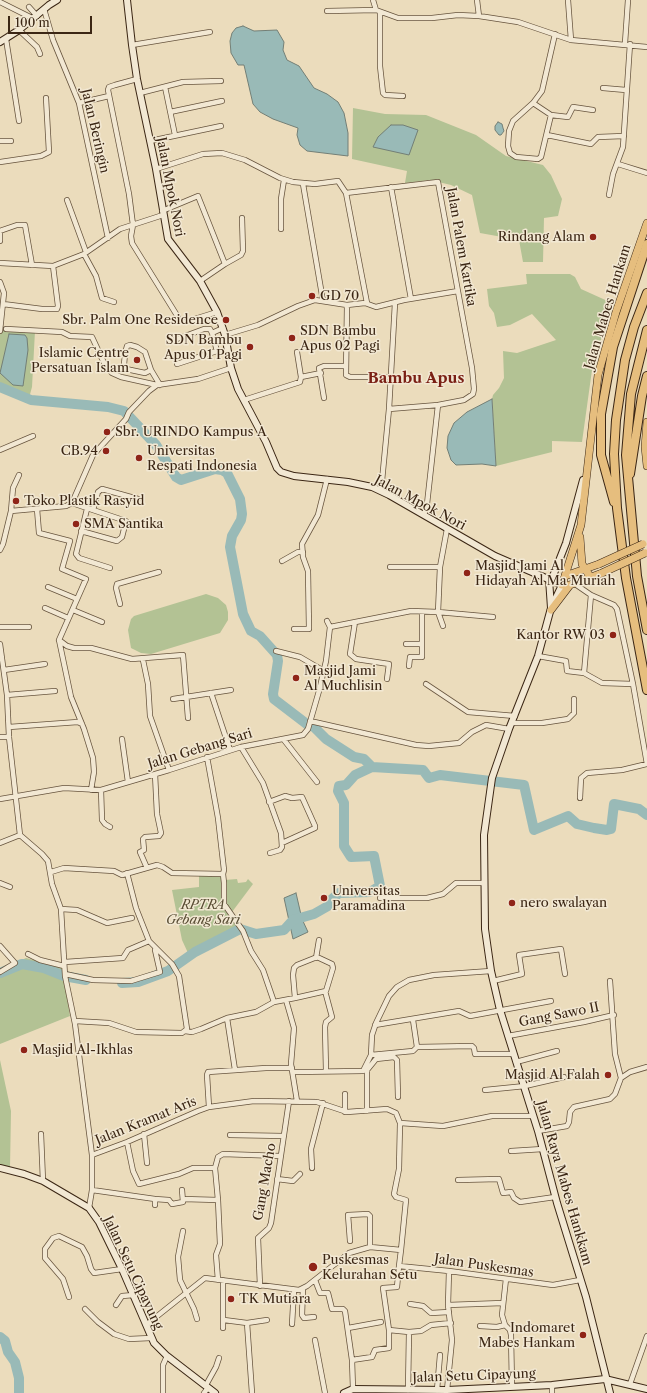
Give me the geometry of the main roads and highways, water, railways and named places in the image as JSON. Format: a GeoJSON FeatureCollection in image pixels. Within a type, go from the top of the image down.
{"type":"FeatureCollection","features":[{"type":"Feature","properties":{"kind":"highway"},"geometry":{"type":"LineString","coordinates":[[617,508],[609,490],[601,455],[600,414],[613,347],[647,244]]}},
{"type":"Feature","properties":{"kind":"highway"},"geometry":{"type":"LineString","coordinates":[[647,293],[634,327],[620,386],[614,454],[617,508],[631,604],[647,690]]}},
{"type":"Feature","properties":{"kind":"highway"},"geometry":{"type":"LineString","coordinates":[[647,330],[637,365],[631,394],[626,455],[637,576],[647,630]]}},
{"type":"Feature","properties":{"kind":"highway"},"geometry":{"type":"LineString","coordinates":[[628,480],[642,396],[647,376]]}},
{"type":"Feature","properties":{"kind":"main road"},"geometry":{"type":"LineString","coordinates":[[0,42],[19,30],[57,0]]}},
{"type":"Feature","properties":{"kind":"main road","name":"Jalan Mpok Nori"},"geometry":{"type":"LineString","coordinates":[[128,0],[137,80],[156,169],[162,213],[170,244],[200,281],[216,312],[224,331],[231,368],[238,389],[266,442],[277,468],[281,472],[294,476],[360,484],[381,491],[495,556],[569,585]]}},
{"type":"Feature","properties":{"kind":"main road","name":"Jalan Mabes Hankam"},"geometry":{"type":"LineString","coordinates":[[569,585],[565,576],[581,525],[598,376],[616,312],[647,223]]}},
{"type":"Feature","properties":{"kind":"main road"},"geometry":{"type":"LineString","coordinates":[[647,422],[645,447],[647,466]]}},
{"type":"Feature","properties":{"kind":"main road","name":"Jalan Mabes Hankam"},"geometry":{"type":"LineString","coordinates":[[548,577],[566,543],[586,471]]}},
{"type":"Feature","properties":{"kind":"main road"},"geometry":{"type":"LineString","coordinates":[[581,525],[581,558],[591,578]]}},
{"type":"Feature","properties":{"kind":"main road"},"geometry":{"type":"LineString","coordinates":[[565,576],[586,570],[645,548]]}},
{"type":"Feature","properties":{"kind":"main road"},"geometry":{"type":"LineString","coordinates":[[551,609],[569,585],[602,573],[645,548]]}},
{"type":"Feature","properties":{"kind":"main road","name":"Jalan Mpok Nori"},"geometry":{"type":"LineString","coordinates":[[548,577],[565,576]]}},
{"type":"Feature","properties":{"kind":"main road","name":"Jalan Raya Mabes Hankkam"},"geometry":{"type":"LineString","coordinates":[[548,577],[551,609],[538,656],[509,729],[491,781],[484,835],[485,929],[491,971],[500,1010],[538,1131],[555,1197],[586,1297],[605,1379],[610,1393]]}},
{"type":"Feature","properties":{"kind":"main road","name":"Jalan Setu Cipayung"},"geometry":{"type":"LineString","coordinates":[[0,1168],[24,1174],[44,1182],[89,1208],[99,1222],[134,1294],[151,1338],[167,1356],[206,1389],[215,1393]]}},
{"type":"Feature","properties":{"kind":"main road","name":"Jalan Setu Cipayung"},"geometry":{"type":"LineString","coordinates":[[344,1393],[353,1389],[447,1390],[552,1385],[605,1379],[647,1389]]}},
{"type":"Feature","properties":{"kind":"water"},"geometry":{"type":"Polygon","coordinates":[[[243,26],[254,31],[277,30],[284,42],[283,50],[287,60],[299,66],[314,88],[327,94],[338,102],[344,113],[348,133],[348,156],[307,151],[300,145],[297,135],[298,128],[273,119],[260,112],[253,104],[244,65],[238,65],[231,53],[230,41],[232,33],[236,28],[243,26]]]}},
{"type":"Feature","properties":{"kind":"water"},"geometry":{"type":"Polygon","coordinates":[[[498,122],[502,124],[504,131],[501,135],[499,135],[495,130],[495,126],[498,122]]]}},
{"type":"Feature","properties":{"kind":"water"},"geometry":{"type":"Polygon","coordinates":[[[391,125],[403,125],[418,130],[409,155],[373,147],[378,137],[391,125]]]}},
{"type":"Feature","properties":{"kind":"water"},"geometry":{"type":"Polygon","coordinates":[[[9,334],[25,335],[27,338],[28,350],[23,386],[13,385],[0,373],[9,334]]]}},
{"type":"Feature","properties":{"kind":"water"},"geometry":{"type":"Polygon","coordinates":[[[492,399],[496,466],[482,464],[456,465],[451,460],[447,448],[448,436],[454,423],[467,412],[492,399]]]}},
{"type":"Feature","properties":{"kind":"water"},"geometry":{"type":"Polygon","coordinates":[[[296,893],[302,919],[308,932],[293,939],[284,898],[296,893]]]}},
{"type":"Feature","properties":{"kind":"waterway"},"geometry":{"type":"LineString","coordinates":[[0,387],[31,400],[108,407],[124,411],[156,445],[176,477],[181,480],[215,469],[222,470],[227,473],[240,499],[242,514],[241,520],[232,536],[230,547],[243,614],[251,631],[260,636],[277,655],[278,661],[273,694],[274,699],[308,725]]}},
{"type":"Feature","properties":{"kind":"waterway"},"geometry":{"type":"LineString","coordinates":[[310,726],[314,727],[326,739],[354,757],[364,759],[372,767]]}},
{"type":"Feature","properties":{"kind":"waterway"},"geometry":{"type":"LineString","coordinates":[[122,983],[138,982],[168,971],[195,952],[240,929],[256,934],[284,930],[293,920],[314,914],[328,906],[331,900],[339,893],[370,892],[380,886],[374,856],[351,857],[344,846],[344,803],[338,791],[339,786],[346,785],[355,775],[372,767],[423,770],[429,778],[440,775],[524,785],[534,830],[568,816],[577,824],[607,830],[611,829],[614,804],[639,809],[647,815]]}},
{"type":"Feature","properties":{"kind":"waterway"},"geometry":{"type":"LineString","coordinates":[[0,973],[22,964],[44,968],[64,976],[86,980]]}},
{"type":"Feature","properties":{"kind":"waterway"},"geometry":{"type":"LineString","coordinates":[[0,1337],[5,1341],[8,1352],[15,1362],[19,1378],[19,1393]]}},
{"type":"Feature","properties":{"kind":"place","name":"Rindang Alam"},"geometry":{"type":"Point","coordinates":[593,237]}},
{"type":"Feature","properties":{"kind":"place","name":"GD 70"},"geometry":{"type":"Point","coordinates":[312,296]}},
{"type":"Feature","properties":{"kind":"place","name":"Sbr. Palm One Residence"},"geometry":{"type":"Point","coordinates":[226,320]}},
{"type":"Feature","properties":{"kind":"place","name":"SDN Bambu Apus 02 Pagi"},"geometry":{"type":"Point","coordinates":[292,338]}},
{"type":"Feature","properties":{"kind":"place","name":"SDN Bambu Apus 01 Pagi"},"geometry":{"type":"Point","coordinates":[250,347]}},
{"type":"Feature","properties":{"kind":"place","name":"Islamic Centre Persatuan Islam"},"geometry":{"type":"Point","coordinates":[137,360]}},
{"type":"Feature","properties":{"kind":"place","name":"Sbr. URINDO Kampus A"},"geometry":{"type":"Point","coordinates":[107,432]}},
{"type":"Feature","properties":{"kind":"place","name":"CB.94"},"geometry":{"type":"Point","coordinates":[106,451]}},
{"type":"Feature","properties":{"kind":"place","name":"Universitas Respati Indonesia"},"geometry":{"type":"Point","coordinates":[139,458]}},
{"type":"Feature","properties":{"kind":"place","name":"Toko Plastik Rasyid"},"geometry":{"type":"Point","coordinates":[16,501]}},
{"type":"Feature","properties":{"kind":"place","name":"SMA Santika"},"geometry":{"type":"Point","coordinates":[76,524]}},
{"type":"Feature","properties":{"kind":"place","name":"Masjid Jami Al Hidayah Al Ma Muriah"},"geometry":{"type":"Point","coordinates":[467,573]}},
{"type":"Feature","properties":{"kind":"place","name":"Kantor RW 03"},"geometry":{"type":"Point","coordinates":[613,635]}},
{"type":"Feature","properties":{"kind":"place","name":"Masjid Jami Al Muchlisin"},"geometry":{"type":"Point","coordinates":[296,678]}},
{"type":"Feature","properties":{"kind":"place","name":"Universitas Paramadina"},"geometry":{"type":"Point","coordinates":[324,898]}},
{"type":"Feature","properties":{"kind":"place","name":"nero swalayan"},"geometry":{"type":"Point","coordinates":[512,903]}},
{"type":"Feature","properties":{"kind":"place","name":"Masjid Al-Ikhlas"},"geometry":{"type":"Point","coordinates":[24,1050]}},
{"type":"Feature","properties":{"kind":"place","name":"Masjid Al Falah"},"geometry":{"type":"Point","coordinates":[608,1075]}},
{"type":"Feature","properties":{"kind":"place","name":"Puskesmas Kelurahan Setu"},"geometry":{"type":"Point","coordinates":[313,1267]}},
{"type":"Feature","properties":{"kind":"place","name":"TK Mutiara"},"geometry":{"type":"Point","coordinates":[231,1299]}},
{"type":"Feature","properties":{"kind":"place","name":"Indomaret Mabes Hankam"},"geometry":{"type":"Point","coordinates":[583,1335]}},
{"type":"Feature","properties":{"kind":"district","name":"Bambu Apus"},"geometry":{"type":"Point","coordinates":[416,379]}},
{"type":"Feature","properties":{"kind":"park label","name":"RPTRA Gebang Sari"},"geometry":{"type":"Point","coordinates":[203,912]}}]}
